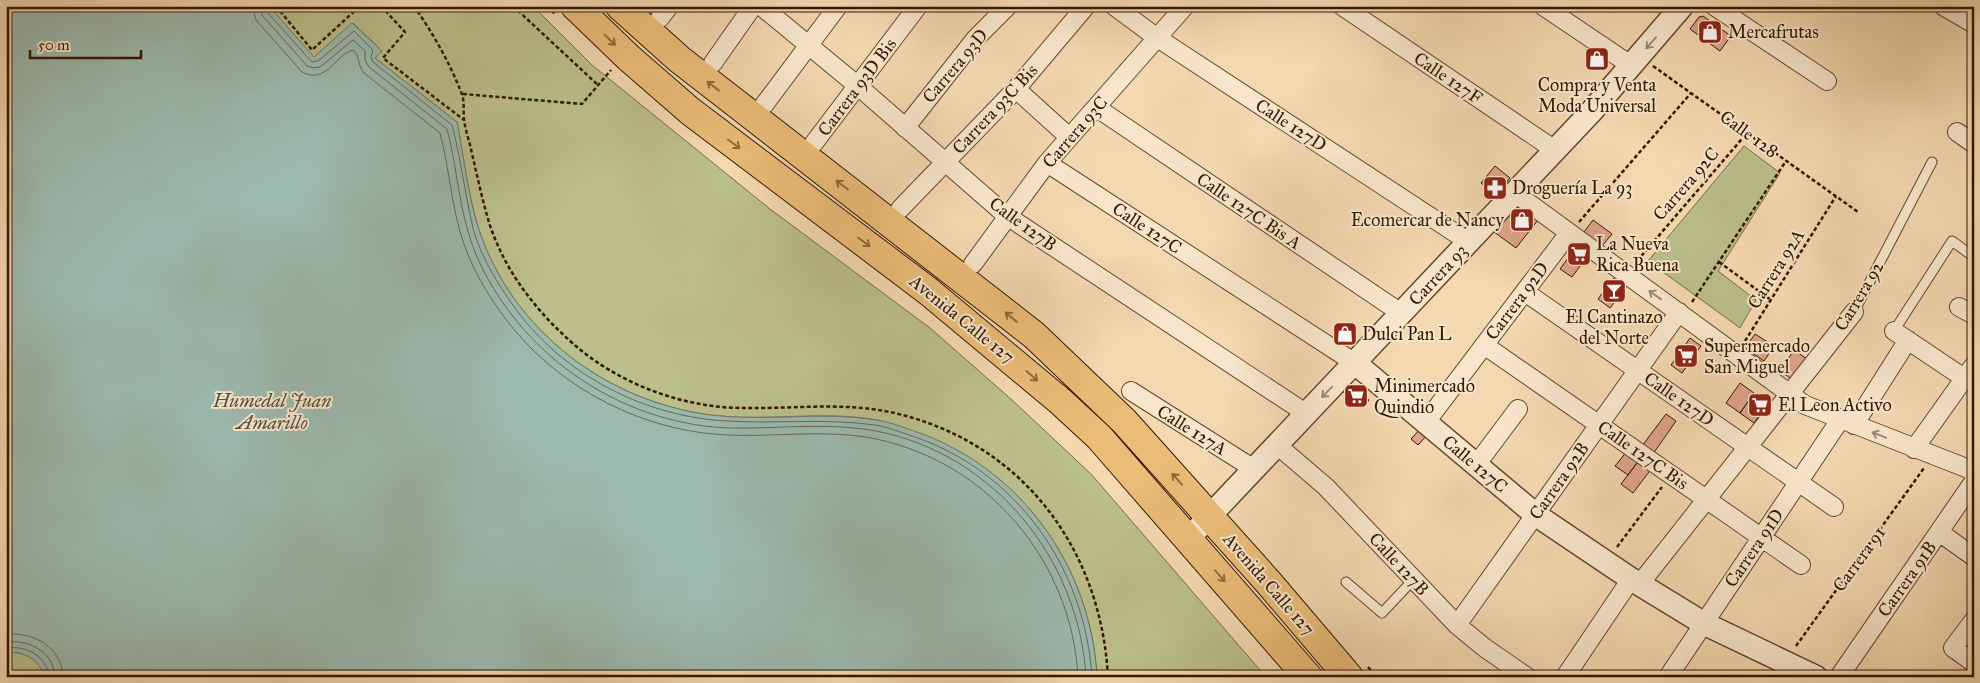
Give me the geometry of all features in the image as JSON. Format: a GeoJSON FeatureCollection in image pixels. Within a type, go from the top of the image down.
{"type":"FeatureCollection","features":[{"type":"Feature","properties":{"kind":"main road","name":"Avenida Calle 127"},"geometry":{"type":"LineString","coordinates":[[620,6],[679,59],[1034,336],[1124,421],[1210,516],[1349,677]]}},
{"type":"Feature","properties":{"kind":"main road","name":"Avenida Calle 127"},"geometry":{"type":"LineString","coordinates":[[567,12],[629,58],[690,111],[928,291],[1017,363],[1099,437],[1308,677]]}},
{"type":"Feature","properties":{"kind":"street"},"geometry":{"type":"LineString","coordinates":[[713,63],[753,6]]}},
{"type":"Feature","properties":{"kind":"street","name":"Calle 127B"},"geometry":{"type":"LineString","coordinates":[[761,6],[858,86],[1008,216],[1307,414]]}},
{"type":"Feature","properties":{"kind":"street"},"geometry":{"type":"LineString","coordinates":[[764,105],[838,6]]}},
{"type":"Feature","properties":{"kind":"street","name":"Carrera 93D Bis"},"geometry":{"type":"LineString","coordinates":[[814,143],[918,6]]}},
{"type":"Feature","properties":{"kind":"street","name":"Carrera 93D"},"geometry":{"type":"LineString","coordinates":[[905,128],[976,38],[1008,6]]}},
{"type":"Feature","properties":{"kind":"street","name":"Carrera 93C Bis"},"geometry":{"type":"LineString","coordinates":[[900,209],[1016,89],[1086,6]]}},
{"type":"Feature","properties":{"kind":"street","name":"Calle 127D"},"geometry":{"type":"LineString","coordinates":[[1114,6],[1156,37],[1469,242]]}},
{"type":"Feature","properties":{"kind":"street","name":"Carrera 93C"},"geometry":{"type":"LineString","coordinates":[[973,264],[1047,163],[1185,6]]}},
{"type":"Feature","properties":{"kind":"street"},"geometry":{"type":"LineString","coordinates":[[1543,6],[1636,61]]}},
{"type":"Feature","properties":{"kind":"street","name":"Carrera 93"},"geometry":{"type":"LineString","coordinates":[[1188,539],[1555,150],[1636,61],[1682,6]]}},
{"type":"Feature","properties":{"kind":"street"},"geometry":{"type":"LineString","coordinates":[[1714,6],[1827,81]]}},
{"type":"Feature","properties":{"kind":"street"},"geometry":{"type":"LineString","coordinates":[[1943,6],[1974,24]]}},
{"type":"Feature","properties":{"kind":"street","name":"Calle 127F"},"geometry":{"type":"LineString","coordinates":[[1351,9],[1555,150]]}},
{"type":"Feature","properties":{"kind":"street"},"geometry":{"type":"LineString","coordinates":[[1016,89],[1069,138]]}},
{"type":"Feature","properties":{"kind":"street","name":"Calle 127C Bis A"},"geometry":{"type":"LineString","coordinates":[[1097,108],[1401,313]]}},
{"type":"Feature","properties":{"kind":"street","name":"Calle 127C"},"geometry":{"type":"LineString","coordinates":[[1047,163],[1355,363],[1536,515],[1635,582],[1703,623],[1790,669],[1816,677]]}},
{"type":"Feature","properties":{"kind":"street"},"geometry":{"type":"LineString","coordinates":[[1515,193],[1806,405],[1847,423],[1974,471]]}},
{"type":"Feature","properties":{"kind":"street","name":"Carrera 92D"},"geometry":{"type":"LineString","coordinates":[[1426,422],[1569,232]]}},
{"type":"Feature","properties":{"kind":"street","name":"Calle 127D"},"geometry":{"type":"LineString","coordinates":[[1524,292],[1834,507]]}},
{"type":"Feature","properties":{"kind":"street","name":"Carrera 92"},"geometry":{"type":"LineString","coordinates":[[1564,677],[1635,582],[1706,500],[1854,312]]}},
{"type":"Feature","properties":{"kind":"street","name":"Carrera 92B"},"geometry":{"type":"LineString","coordinates":[[1458,625],[1638,370],[1681,314]]}},
{"type":"Feature","properties":{"kind":"street"},"geometry":{"type":"LineString","coordinates":[[1901,335],[1969,372],[1914,449]]}},
{"type":"Feature","properties":{"kind":"street","name":"Carrera 91D"},"geometry":{"type":"LineString","coordinates":[[1668,677],[1798,482],[1847,423],[1901,335]]}},
{"type":"Feature","properties":{"kind":"street","name":"Calle 127C Bis"},"geometry":{"type":"LineString","coordinates":[[1484,345],[1801,565]]}},
{"type":"Feature","properties":{"kind":"street","name":"Calle 127A"},"geometry":{"type":"LineString","coordinates":[[1131,392],[1254,469]]}},
{"type":"Feature","properties":{"kind":"street"},"geometry":{"type":"LineString","coordinates":[[1476,465],[1518,409]]}},
{"type":"Feature","properties":{"kind":"street","name":"Calle 127B"},"geometry":{"type":"LineString","coordinates":[[1277,445],[1326,486],[1413,580],[1458,625],[1485,648],[1527,677]]}},
{"type":"Feature","properties":{"kind":"street","name":"Carrera 91B"},"geometry":{"type":"LineString","coordinates":[[1839,677],[1974,481]]}},
{"type":"Feature","properties":{"kind":"street"},"geometry":{"type":"LineString","coordinates":[[1938,532],[1974,557]]}},
{"type":"Feature","properties":{"kind":"street"},"geometry":{"type":"LineString","coordinates":[[1974,620],[1953,648],[1974,664]]}},
{"type":"Feature","properties":{"kind":"lane","name":"Carrera 92"},"geometry":{"type":"LineString","coordinates":[[1854,312],[1932,162]]}},
{"type":"Feature","properties":{"kind":"lane","name":"Carrera 91D"},"geometry":{"type":"LineString","coordinates":[[1901,335],[1952,241],[1974,257]]}},
{"type":"Feature","properties":{"kind":"lane"},"geometry":{"type":"LineString","coordinates":[[1346,582],[1382,612],[1413,580]]}},
{"type":"Feature","properties":{"kind":"path"},"geometry":{"type":"LineString","coordinates":[[276,6],[312,50],[360,6]]}},
{"type":"Feature","properties":{"kind":"path"},"geometry":{"type":"LineString","coordinates":[[381,6],[405,32],[383,58],[464,120]]}},
{"type":"Feature","properties":{"kind":"path"},"geometry":{"type":"LineString","coordinates":[[414,6],[463,94],[464,120],[489,221],[504,256],[533,303],[554,327],[580,350],[626,379],[685,400],[740,408],[843,407],[889,412],[936,427],[984,451],[1035,494],[1075,550],[1090,581],[1101,618],[1108,677]]}},
{"type":"Feature","properties":{"kind":"path"},"geometry":{"type":"LineString","coordinates":[[513,6],[598,85]]}},
{"type":"Feature","properties":{"kind":"path"},"geometry":{"type":"LineString","coordinates":[[547,6],[567,12]]}},
{"type":"Feature","properties":{"kind":"path","name":"Calle 128"},"geometry":{"type":"LineString","coordinates":[[1636,61],[1691,93],[1858,212]]}},
{"type":"Feature","properties":{"kind":"path"},"geometry":{"type":"LineString","coordinates":[[463,94],[582,104],[613,68]]}},
{"type":"Feature","properties":{"kind":"path"},"geometry":{"type":"LineString","coordinates":[[1569,232],[1691,93]]}},
{"type":"Feature","properties":{"kind":"path","name":"Carrera 92C"},"geometry":{"type":"LineString","coordinates":[[1626,274],[1747,132]]}},
{"type":"Feature","properties":{"kind":"path"},"geometry":{"type":"LineString","coordinates":[[1681,314],[1719,262],[1786,161]]}},
{"type":"Feature","properties":{"kind":"path","name":"Carrera 92A"},"geometry":{"type":"LineString","coordinates":[[1737,355],[1836,196]]}},
{"type":"Feature","properties":{"kind":"path"},"geometry":{"type":"LineString","coordinates":[[1719,262],[1771,300]]}},
{"type":"Feature","properties":{"kind":"path","name":"Carrera 91"},"geometry":{"type":"LineString","coordinates":[[1790,669],[1933,456]]}},
{"type":"Feature","properties":{"kind":"path"},"geometry":{"type":"LineString","coordinates":[[1606,562],[1671,475]]}},
{"type":"Feature","properties":{"kind":"green space"},"geometry":{"type":"Polygon","coordinates":[[[269,6],[533,6],[592,65],[770,209],[930,328],[1012,400],[1091,474],[1266,677],[1097,677],[1092,635],[1080,596],[1064,558],[1042,524],[1015,493],[984,467],[948,446],[889,423],[856,417],[731,417],[710,415],[672,407],[635,394],[600,377],[568,355],[540,329],[515,300],[494,266],[475,217],[457,122],[375,58],[381,50],[353,23],[314,58],[269,6]]]}},
{"type":"Feature","properties":{"kind":"green space"},"geometry":{"type":"Polygon","coordinates":[[[1744,146],[1780,173],[1718,271],[1756,300],[1740,328],[1648,261],[1744,146]]]}},
{"type":"Feature","properties":{"kind":"green space"},"geometry":{"type":"Polygon","coordinates":[[[6,653],[19,653],[31,658],[39,666],[44,677],[6,677],[6,653]]]}},
{"type":"Feature","properties":{"kind":"water","name":"Humedal Juan Amarillo"},"geometry":{"type":"Polygon","coordinates":[[[6,6],[269,6],[314,57],[352,23],[382,51],[375,58],[457,122],[475,217],[494,266],[515,300],[540,329],[568,355],[600,377],[635,394],[672,407],[710,415],[731,417],[836,416],[877,420],[914,431],[952,447],[986,469],[1017,495],[1043,526],[1064,560],[1081,597],[1092,636],[1097,677],[44,677],[35,661],[19,653],[6,653],[6,6]]]}},
{"type":"Feature","properties":{"kind":"building","name":"Mercafrutas"},"geometry":{"type":"Polygon","coordinates":[[[1703,16],[1731,36],[1720,51],[1690,29],[1699,17],[1703,16]]]}},
{"type":"Feature","properties":{"kind":"building","name":"Compra y Venta Moda Universal"},"geometry":{"type":"Polygon","coordinates":[[[1592,50],[1607,61],[1604,71],[1587,57],[1592,50]]]}},
{"type":"Feature","properties":{"kind":"building"},"geometry":{"type":"Polygon","coordinates":[[[1495,166],[1510,178],[1496,195],[1481,183],[1495,166]]]}},
{"type":"Feature","properties":{"kind":"building"},"geometry":{"type":"Polygon","coordinates":[[[1515,203],[1538,220],[1516,248],[1494,232],[1515,203]]]}},
{"type":"Feature","properties":{"kind":"building"},"geometry":{"type":"Polygon","coordinates":[[[1593,220],[1612,234],[1602,246],[1584,232],[1593,220]]]}},
{"type":"Feature","properties":{"kind":"building"},"geometry":{"type":"Polygon","coordinates":[[[1577,246],[1589,254],[1572,277],[1560,269],[1577,246]]]}},
{"type":"Feature","properties":{"kind":"building","name":"El Cantinazo del Norte"},"geometry":{"type":"Polygon","coordinates":[[[1617,274],[1629,283],[1610,308],[1598,299],[1617,274]]]}},
{"type":"Feature","properties":{"kind":"building","name":"Dulci Pan L"},"geometry":{"type":"Polygon","coordinates":[[[1344,331],[1353,338],[1351,341],[1347,342],[1340,336],[1344,331]]]}},
{"type":"Feature","properties":{"kind":"building"},"geometry":{"type":"Polygon","coordinates":[[[1755,334],[1774,346],[1764,361],[1745,348],[1755,334]]]}},
{"type":"Feature","properties":{"kind":"building","name":"Supermercado San Miguel"},"geometry":{"type":"Polygon","coordinates":[[[1690,338],[1701,346],[1682,373],[1671,365],[1690,338]]]}},
{"type":"Feature","properties":{"kind":"building"},"geometry":{"type":"Polygon","coordinates":[[[1794,350],[1807,359],[1793,380],[1780,371],[1794,350]]]}},
{"type":"Feature","properties":{"kind":"building","name":"Minimercado Quindio"},"geometry":{"type":"Polygon","coordinates":[[[1349,383],[1369,400],[1363,408],[1342,391],[1349,383]]]}},
{"type":"Feature","properties":{"kind":"building"},"geometry":{"type":"Polygon","coordinates":[[[1740,383],[1754,393],[1740,413],[1726,403],[1740,383]]]}},
{"type":"Feature","properties":{"kind":"building"},"geometry":{"type":"Polygon","coordinates":[[[1754,393],[1768,403],[1754,423],[1740,413],[1754,393]]]}},
{"type":"Feature","properties":{"kind":"building"},"geometry":{"type":"Polygon","coordinates":[[[1666,414],[1676,421],[1653,454],[1642,446],[1666,414]]]}},
{"type":"Feature","properties":{"kind":"building"},"geometry":{"type":"Polygon","coordinates":[[[1422,427],[1429,433],[1418,445],[1411,439],[1422,427]]]}},
{"type":"Feature","properties":{"kind":"building"},"geometry":{"type":"Polygon","coordinates":[[[1628,450],[1640,459],[1628,475],[1615,466],[1628,450]]]}},
{"type":"Feature","properties":{"kind":"building"},"geometry":{"type":"Polygon","coordinates":[[[1640,459],[1652,468],[1633,493],[1621,484],[1640,459]]]}},
{"type":"Feature","properties":{"kind":"place","name":"Mercafrutas"},"geometry":{"type":"Point","coordinates":[1710,32]}},
{"type":"Feature","properties":{"kind":"place","name":"Compra y Venta Moda Universal"},"geometry":{"type":"Point","coordinates":[1597,59]}},
{"type":"Feature","properties":{"kind":"place","name":"Droguería La 93"},"geometry":{"type":"Point","coordinates":[1495,188]}},
{"type":"Feature","properties":{"kind":"place","name":"Ecomercar de Nancy"},"geometry":{"type":"Point","coordinates":[1522,220]}},
{"type":"Feature","properties":{"kind":"place","name":"La Nueva Rica Buena"},"geometry":{"type":"Point","coordinates":[1579,254]}},
{"type":"Feature","properties":{"kind":"place","name":"El Cantinazo del Norte"},"geometry":{"type":"Point","coordinates":[1614,291]}},
{"type":"Feature","properties":{"kind":"place","name":"Dulci Pan L"},"geometry":{"type":"Point","coordinates":[1345,334]}},
{"type":"Feature","properties":{"kind":"place","name":"Supermercado San Miguel"},"geometry":{"type":"Point","coordinates":[1686,356]}},
{"type":"Feature","properties":{"kind":"place","name":"Minimercado Quindio"},"geometry":{"type":"Point","coordinates":[1356,396]}},
{"type":"Feature","properties":{"kind":"place","name":"El Leon Activo"},"geometry":{"type":"Point","coordinates":[1760,405]}}]}
